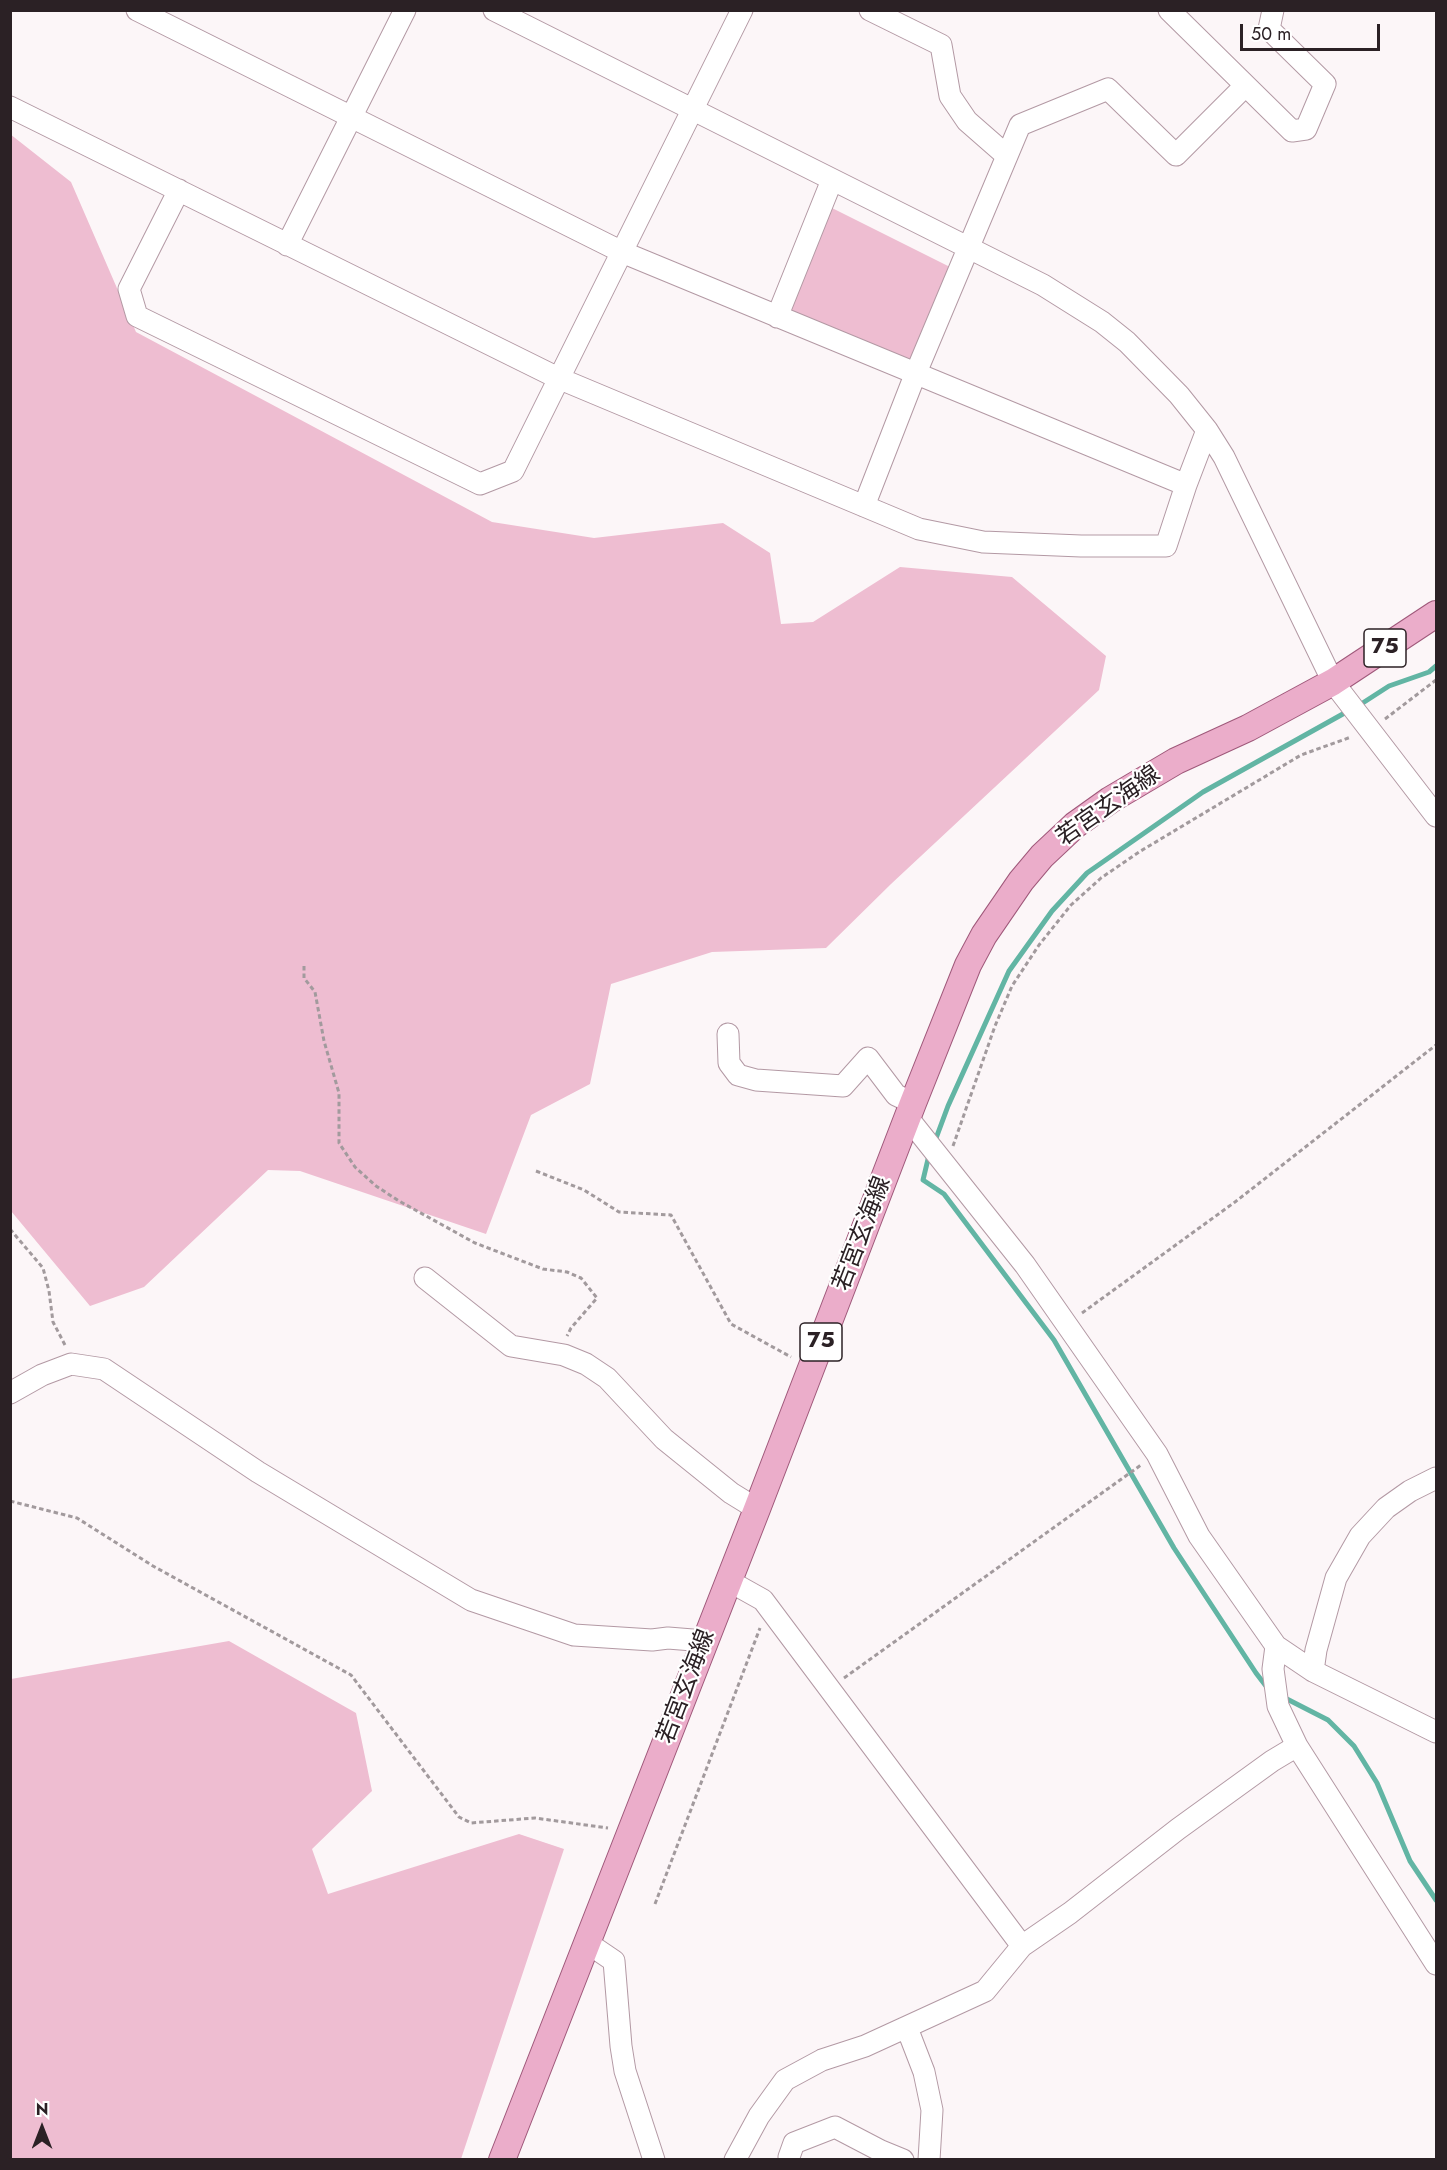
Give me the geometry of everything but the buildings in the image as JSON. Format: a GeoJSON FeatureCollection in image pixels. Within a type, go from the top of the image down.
{"type":"FeatureCollection","features":[{"type":"Feature","properties":{"kind":"main road","name":"若宮玄海線"},"geometry":{"type":"LineString","coordinates":[[502,2160],[968,965],[1003,905],[1042,856],[1074,825],[1110,800],[1176,761],[1248,728],[1333,682],[1437,614]]}},
{"type":"Feature","properties":{"kind":"street"},"geometry":{"type":"LineString","coordinates":[[137,10],[622,252],[915,375],[1186,485]]}},
{"type":"Feature","properties":{"kind":"street"},"geometry":{"type":"LineString","coordinates":[[287,245],[405,10]]}},
{"type":"Feature","properties":{"kind":"street"},"geometry":{"type":"LineString","coordinates":[[494,10],[1043,285],[1119,335],[1179,395],[1207,430],[1224,457],[1333,682],[1437,816]]}},
{"type":"Feature","properties":{"kind":"street"},"geometry":{"type":"LineString","coordinates":[[179,190],[129,289],[137,316],[480,484],[513,471],[742,10]]}},
{"type":"Feature","properties":{"kind":"street"},"geometry":{"type":"LineString","coordinates":[[870,10],[941,45],[950,96],[966,121],[1007,156]]}},
{"type":"Feature","properties":{"kind":"street"},"geometry":{"type":"LineString","coordinates":[[1169,10],[1292,131],[1306,129],[1325,84],[1269,29],[1274,10]]}},
{"type":"Feature","properties":{"kind":"street"},"geometry":{"type":"LineString","coordinates":[[864,506],[915,375],[1020,125],[1108,89],[1176,155],[1245,86]]}},
{"type":"Feature","properties":{"kind":"street"},"geometry":{"type":"LineString","coordinates":[[10,107],[558,378],[919,529],[983,542],[1082,546],[1166,546],[1207,430]]}},
{"type":"Feature","properties":{"kind":"street"},"geometry":{"type":"LineString","coordinates":[[777,317],[832,180]]}},
{"type":"Feature","properties":{"kind":"street"},"geometry":{"type":"LineString","coordinates":[[728,1034],[729,1064],[738,1075],[756,1080],[843,1086],[868,1059],[910,1111],[942,1159],[1025,1266],[1157,1454],[1198,1536],[1276,1646],[1313,1671],[1437,1732]]}},
{"type":"Feature","properties":{"kind":"street"},"geometry":{"type":"LineString","coordinates":[[425,1278],[511,1346],[564,1355],[586,1364],[607,1378],[664,1439],[731,1493],[757,1509]]}},
{"type":"Feature","properties":{"kind":"street"},"geometry":{"type":"LineString","coordinates":[[10,1393],[42,1375],[71,1364],[104,1370],[258,1472],[471,1600],[574,1635],[705,1641]]}},
{"type":"Feature","properties":{"kind":"street"},"geometry":{"type":"LineString","coordinates":[[1313,1671],[1316,1650],[1336,1578],[1360,1536],[1386,1508],[1410,1491],[1437,1478]]}},
{"type":"Feature","properties":{"kind":"street"},"geometry":{"type":"LineString","coordinates":[[729,1581],[763,1600],[1022,1946]]}},
{"type":"Feature","properties":{"kind":"street"},"geometry":{"type":"LineString","coordinates":[[1276,1646],[1273,1669],[1278,1706],[1297,1746],[1437,1964]]}},
{"type":"Feature","properties":{"kind":"street"},"geometry":{"type":"LineString","coordinates":[[735,2160],[759,2116],[785,2080],[822,2060],[866,2046],[985,1991],[1022,1946],[1070,1913],[1272,1761],[1297,1746]]}},
{"type":"Feature","properties":{"kind":"street"},"geometry":{"type":"LineString","coordinates":[[586,1942],[614,1961],[625,2071],[654,2160]]}},
{"type":"Feature","properties":{"kind":"street"},"geometry":{"type":"LineString","coordinates":[[907,2028],[924,2072],[932,2110],[930,2160]]}},
{"type":"Feature","properties":{"kind":"street"},"geometry":{"type":"LineString","coordinates":[[789,2157],[794,2143],[835,2127],[903,2160]]}},
{"type":"Feature","properties":{"kind":"path"},"geometry":{"type":"LineString","coordinates":[[942,1159],[956,1144],[995,1026],[1012,986],[1039,945],[1071,905],[1101,878],[1139,852],[1301,755],[1371,730],[1437,680]]}},
{"type":"Feature","properties":{"kind":"path"},"geometry":{"type":"LineString","coordinates":[[304,966],[304,978],[315,992],[324,1041],[339,1092],[339,1143],[355,1167],[399,1202],[475,1243],[543,1269],[567,1272],[581,1278],[597,1298],[571,1328],[563,1343],[564,1355]]}},
{"type":"Feature","properties":{"kind":"path"},"geometry":{"type":"LineString","coordinates":[[1066,1324],[1235,1202],[1437,1045]]}},
{"type":"Feature","properties":{"kind":"path"},"geometry":{"type":"LineString","coordinates":[[536,1171],[584,1190],[619,1212],[671,1215],[731,1324],[786,1356],[813,1362]]}},
{"type":"Feature","properties":{"kind":"path"},"geometry":{"type":"LineString","coordinates":[[10,1229],[43,1268],[53,1322],[68,1351],[71,1364]]}},
{"type":"Feature","properties":{"kind":"path"},"geometry":{"type":"LineString","coordinates":[[829,1688],[1157,1454]]}},
{"type":"Feature","properties":{"kind":"path"},"geometry":{"type":"LineString","coordinates":[[10,1500],[78,1518],[153,1566],[351,1675],[459,1817],[471,1823],[535,1818],[595,1826],[629,1834]]}},
{"type":"Feature","properties":{"kind":"path"},"geometry":{"type":"LineString","coordinates":[[655,1904],[761,1626],[773,1613]]}},
{"type":"Feature","properties":{"kind":"shaded area"},"geometry":{"type":"Polygon","coordinates":[[[10,134],[71,182],[136,332],[492,522],[594,538],[723,523],[770,553],[781,624],[813,622],[900,567],[1012,577],[1106,656],[1099,690],[891,884],[826,948],[712,952],[611,984],[590,1084],[531,1115],[486,1234],[300,1171],[268,1170],[144,1287],[90,1306],[11,1211],[10,134]]]}},
{"type":"Feature","properties":{"kind":"shaded area"},"geometry":{"type":"Polygon","coordinates":[[[828,206],[952,268],[914,359],[905,361],[791,313],[788,304],[828,206]]]}},
{"type":"Feature","properties":{"kind":"shaded area"},"geometry":{"type":"Polygon","coordinates":[[[229,1641],[356,1713],[372,1791],[312,1849],[328,1894],[519,1834],[564,1849],[461,2159],[11,2159],[11,1679],[229,1641]]]}},
{"type":"Feature","properties":{"kind":"waterway"},"geometry":{"type":"LineString","coordinates":[[1358,706],[1389,686],[1429,672],[1436,666]]}},
{"type":"Feature","properties":{"kind":"waterway"},"geometry":{"type":"LineString","coordinates":[[935,1141],[948,1106],[1009,971],[1052,911],[1087,873],[1203,792],[1350,710]]}},
{"type":"Feature","properties":{"kind":"waterway"},"geometry":{"type":"LineString","coordinates":[[929,1155],[923,1180],[944,1194],[1054,1340],[1174,1548],[1269,1690]]}},
{"type":"Feature","properties":{"kind":"waterway"},"geometry":{"type":"LineString","coordinates":[[1283,1697],[1328,1720],[1354,1746],[1377,1783],[1410,1861],[1436,1900]]}}]}
